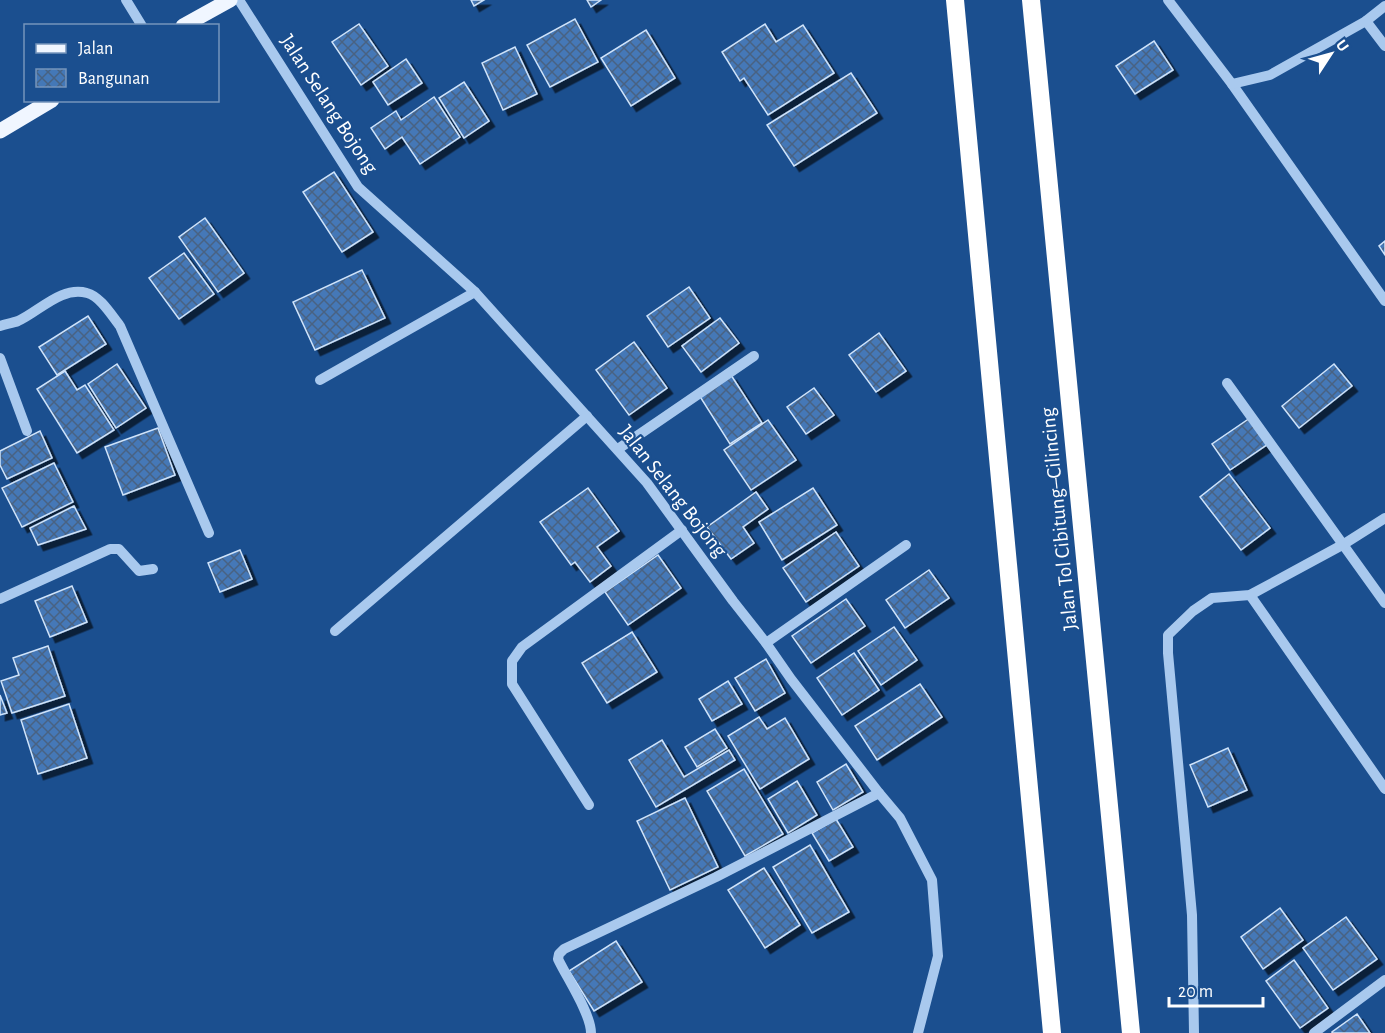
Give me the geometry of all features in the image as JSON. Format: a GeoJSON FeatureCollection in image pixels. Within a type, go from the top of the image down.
{"type":"FeatureCollection","features":[{"type":"Feature","properties":{"kind":"highway"},"geometry":{"type":"LineString","coordinates":[[955,0],[1053,1033]]}},
{"type":"Feature","properties":{"kind":"highway","name":"Jalan Tol Cibitung–Cilincing"},"geometry":{"type":"LineString","coordinates":[[1031,0],[1131,1033]]}},
{"type":"Feature","properties":{"kind":"main road"},"geometry":{"type":"LineString","coordinates":[[187,24],[230,0]]}},
{"type":"Feature","properties":{"kind":"main road"},"geometry":{"type":"LineString","coordinates":[[0,131],[49,102]]}},
{"type":"Feature","properties":{"kind":"street"},"geometry":{"type":"LineString","coordinates":[[126,0],[141,24]]}},
{"type":"Feature","properties":{"kind":"street","name":"Jalan Selang Bojong"},"geometry":{"type":"LineString","coordinates":[[239,0],[358,187],[475,292],[647,483],[790,679],[900,818],[932,880],[938,956],[918,1033]]}},
{"type":"Feature","properties":{"kind":"street"},"geometry":{"type":"LineString","coordinates":[[1168,0],[1232,84],[1385,301]]}},
{"type":"Feature","properties":{"kind":"street"},"geometry":{"type":"LineString","coordinates":[[1232,84],[1270,75],[1366,21],[1385,6]]}},
{"type":"Feature","properties":{"kind":"street"},"geometry":{"type":"LineString","coordinates":[[1366,21],[1385,46]]}},
{"type":"Feature","properties":{"kind":"street"},"geometry":{"type":"LineString","coordinates":[[320,380],[475,292]]}},
{"type":"Feature","properties":{"kind":"street"},"geometry":{"type":"LineString","coordinates":[[0,326],[18,321],[70,293],[88,293],[101,302],[120,326],[209,533]]}},
{"type":"Feature","properties":{"kind":"street"},"geometry":{"type":"LineString","coordinates":[[618,450],[754,357]]}},
{"type":"Feature","properties":{"kind":"street"},"geometry":{"type":"LineString","coordinates":[[0,358],[27,430]]}},
{"type":"Feature","properties":{"kind":"street"},"geometry":{"type":"LineString","coordinates":[[1227,383],[1385,603]]}},
{"type":"Feature","properties":{"kind":"street"},"geometry":{"type":"LineString","coordinates":[[335,631],[587,416]]}},
{"type":"Feature","properties":{"kind":"street"},"geometry":{"type":"LineString","coordinates":[[1194,1033],[1192,915],[1168,635],[1193,611],[1212,598],[1250,595],[1344,544],[1385,518]]}},
{"type":"Feature","properties":{"kind":"street"},"geometry":{"type":"LineString","coordinates":[[589,805],[512,684],[512,661],[522,647],[682,530]]}},
{"type":"Feature","properties":{"kind":"street"},"geometry":{"type":"LineString","coordinates":[[766,644],[906,545]]}},
{"type":"Feature","properties":{"kind":"street"},"geometry":{"type":"LineString","coordinates":[[0,599],[110,549],[119,549],[140,572],[153,569]]}},
{"type":"Feature","properties":{"kind":"street"},"geometry":{"type":"LineString","coordinates":[[1250,595],[1385,789]]}},
{"type":"Feature","properties":{"kind":"street"},"geometry":{"type":"LineString","coordinates":[[591,1033],[591,1027],[584,1011],[558,959],[564,949],[716,876],[879,793]]}},
{"type":"Feature","properties":{"kind":"street"},"geometry":{"type":"LineString","coordinates":[[1314,1033],[1385,980]]}},
{"type":"Feature","properties":{"kind":"building"},"geometry":{"type":"Polygon","coordinates":[[[471,0],[484,0],[474,6],[471,0]]]}},
{"type":"Feature","properties":{"kind":"building"},"geometry":{"type":"Polygon","coordinates":[[[587,0],[601,0],[591,7],[587,0]]]}},
{"type":"Feature","properties":{"kind":"building"},"geometry":{"type":"Polygon","coordinates":[[[575,19],[598,62],[550,87],[527,45],[575,19]]]}},
{"type":"Feature","properties":{"kind":"building"},"geometry":{"type":"Polygon","coordinates":[[[359,24],[388,66],[361,85],[332,42],[359,24]]]}},
{"type":"Feature","properties":{"kind":"building"},"geometry":{"type":"Polygon","coordinates":[[[765,24],[776,42],[803,25],[834,73],[768,115],[744,78],[740,81],[722,52],[765,24]]]}},
{"type":"Feature","properties":{"kind":"building"},"geometry":{"type":"Polygon","coordinates":[[[646,30],[675,78],[631,106],[601,58],[646,30]]]}},
{"type":"Feature","properties":{"kind":"building"},"geometry":{"type":"Polygon","coordinates":[[[1154,41],[1173,70],[1135,94],[1116,66],[1154,41]]]}},
{"type":"Feature","properties":{"kind":"building"},"geometry":{"type":"Polygon","coordinates":[[[515,47],[537,94],[503,110],[482,63],[515,47]]]}},
{"type":"Feature","properties":{"kind":"building"},"geometry":{"type":"Polygon","coordinates":[[[406,59],[422,83],[388,105],[373,82],[406,59]]]}},
{"type":"Feature","properties":{"kind":"building"},"geometry":{"type":"Polygon","coordinates":[[[851,73],[877,113],[794,166],[767,125],[851,73]]]}},
{"type":"Feature","properties":{"kind":"building"},"geometry":{"type":"Polygon","coordinates":[[[464,82],[489,121],[464,138],[439,98],[464,82]]]}},
{"type":"Feature","properties":{"kind":"building"},"geometry":{"type":"Polygon","coordinates":[[[434,97],[460,137],[420,164],[402,137],[385,149],[371,128],[396,111],[401,120],[434,97]]]}},
{"type":"Feature","properties":{"kind":"building"},"geometry":{"type":"Polygon","coordinates":[[[334,172],[373,232],[342,252],[303,192],[334,172]]]}},
{"type":"Feature","properties":{"kind":"building"},"geometry":{"type":"Polygon","coordinates":[[[205,218],[244,273],[218,292],[179,237],[205,218]]]}},
{"type":"Feature","properties":{"kind":"building"},"geometry":{"type":"Polygon","coordinates":[[[1385,241],[1385,255],[1379,246],[1385,241]]]}},
{"type":"Feature","properties":{"kind":"building"},"geometry":{"type":"Polygon","coordinates":[[[184,253],[214,294],[179,319],[149,278],[184,253]]]}},
{"type":"Feature","properties":{"kind":"building"},"geometry":{"type":"Polygon","coordinates":[[[362,270],[385,318],[315,350],[293,302],[362,270]]]}},
{"type":"Feature","properties":{"kind":"building"},"geometry":{"type":"Polygon","coordinates":[[[689,287],[710,318],[668,347],[647,316],[689,287]]]}},
{"type":"Feature","properties":{"kind":"building"},"geometry":{"type":"Polygon","coordinates":[[[88,316],[106,344],[57,375],[39,347],[88,316]]]}},
{"type":"Feature","properties":{"kind":"building"},"geometry":{"type":"Polygon","coordinates":[[[720,318],[739,343],[701,372],[682,346],[720,318]]]}},
{"type":"Feature","properties":{"kind":"building"},"geometry":{"type":"Polygon","coordinates":[[[879,333],[906,371],[876,392],[849,355],[879,333]]]}},
{"type":"Feature","properties":{"kind":"building"},"geometry":{"type":"Polygon","coordinates":[[[634,342],[667,388],[629,415],[596,370],[634,342]]]}},
{"type":"Feature","properties":{"kind":"building"},"geometry":{"type":"Polygon","coordinates":[[[117,364],[146,408],[116,428],[88,384],[117,364]]]}},
{"type":"Feature","properties":{"kind":"building"},"geometry":{"type":"Polygon","coordinates":[[[1334,364],[1352,386],[1299,428],[1282,406],[1334,364]]]}},
{"type":"Feature","properties":{"kind":"building"},"geometry":{"type":"Polygon","coordinates":[[[65,371],[77,390],[85,385],[114,430],[77,453],[37,389],[65,371]]]}},
{"type":"Feature","properties":{"kind":"building"},"geometry":{"type":"Polygon","coordinates":[[[731,375],[762,423],[730,444],[699,395],[731,375]]]}},
{"type":"Feature","properties":{"kind":"building"},"geometry":{"type":"Polygon","coordinates":[[[814,388],[834,415],[806,434],[787,407],[814,388]]]}},
{"type":"Feature","properties":{"kind":"building"},"geometry":{"type":"Polygon","coordinates":[[[1250,418],[1268,444],[1230,470],[1212,444],[1250,418]]]}},
{"type":"Feature","properties":{"kind":"building"},"geometry":{"type":"Polygon","coordinates":[[[768,420],[796,460],[751,490],[724,450],[768,420]]]}},
{"type":"Feature","properties":{"kind":"building"},"geometry":{"type":"Polygon","coordinates":[[[158,428],[175,475],[123,495],[105,447],[158,428]]]}},
{"type":"Feature","properties":{"kind":"building"},"geometry":{"type":"Polygon","coordinates":[[[40,431],[52,458],[7,479],[0,465],[0,451],[40,431]]]}},
{"type":"Feature","properties":{"kind":"building"},"geometry":{"type":"Polygon","coordinates":[[[54,463],[73,502],[22,527],[2,488],[54,463]]]}},
{"type":"Feature","properties":{"kind":"building"},"geometry":{"type":"Polygon","coordinates":[[[1229,474],[1270,528],[1241,550],[1200,497],[1229,474]]]}},
{"type":"Feature","properties":{"kind":"building"},"geometry":{"type":"Polygon","coordinates":[[[588,488],[619,531],[597,547],[611,566],[590,582],[575,562],[571,565],[540,522],[588,488]]]}},
{"type":"Feature","properties":{"kind":"building"},"geometry":{"type":"Polygon","coordinates":[[[813,488],[837,525],[782,560],[759,522],[813,488]]]}},
{"type":"Feature","properties":{"kind":"building"},"geometry":{"type":"Polygon","coordinates":[[[756,492],[768,509],[743,527],[754,543],[731,559],[707,527],[756,492]]]}},
{"type":"Feature","properties":{"kind":"building"},"geometry":{"type":"Polygon","coordinates":[[[74,506],[86,529],[38,545],[30,528],[74,506]]]}},
{"type":"Feature","properties":{"kind":"building"},"geometry":{"type":"Polygon","coordinates":[[[836,532],[859,566],[806,602],[783,568],[836,532]]]}},
{"type":"Feature","properties":{"kind":"building"},"geometry":{"type":"Polygon","coordinates":[[[240,550],[252,579],[220,592],[208,563],[240,550]]]}},
{"type":"Feature","properties":{"kind":"building"},"geometry":{"type":"Polygon","coordinates":[[[658,555],[681,588],[628,625],[605,592],[658,555]]]}},
{"type":"Feature","properties":{"kind":"building"},"geometry":{"type":"Polygon","coordinates":[[[929,570],[949,598],[905,628],[886,600],[929,570]]]}},
{"type":"Feature","properties":{"kind":"building"},"geometry":{"type":"Polygon","coordinates":[[[72,586],[87,622],[50,637],[35,601],[72,586]]]}},
{"type":"Feature","properties":{"kind":"building"},"geometry":{"type":"Polygon","coordinates":[[[846,599],[865,626],[811,663],[792,636],[846,599]]]}},
{"type":"Feature","properties":{"kind":"building"},"geometry":{"type":"Polygon","coordinates":[[[894,627],[917,660],[881,685],[858,651],[894,627]]]}},
{"type":"Feature","properties":{"kind":"building"},"geometry":{"type":"Polygon","coordinates":[[[632,632],[657,672],[607,703],[582,663],[632,632]]]}},
{"type":"Feature","properties":{"kind":"building"},"geometry":{"type":"Polygon","coordinates":[[[48,646],[65,696],[12,713],[1,681],[19,675],[13,658],[48,646]]]}},
{"type":"Feature","properties":{"kind":"building"},"geometry":{"type":"Polygon","coordinates":[[[854,653],[879,690],[842,715],[817,678],[854,653]]]}},
{"type":"Feature","properties":{"kind":"building"},"geometry":{"type":"Polygon","coordinates":[[[766,659],[785,693],[755,711],[735,678],[766,659]]]}},
{"type":"Feature","properties":{"kind":"building"},"geometry":{"type":"Polygon","coordinates":[[[728,681],[742,704],[712,721],[699,699],[728,681]]]}},
{"type":"Feature","properties":{"kind":"building"},"geometry":{"type":"Polygon","coordinates":[[[920,684],[942,717],[877,760],[855,726],[920,684]]]}},
{"type":"Feature","properties":{"kind":"building"},"geometry":{"type":"Polygon","coordinates":[[[0,695],[7,713],[0,715],[0,695]]]}},
{"type":"Feature","properties":{"kind":"building"},"geometry":{"type":"Polygon","coordinates":[[[69,704],[87,758],[38,774],[21,720],[69,704]]]}},
{"type":"Feature","properties":{"kind":"building"},"geometry":{"type":"Polygon","coordinates":[[[759,717],[767,729],[785,718],[809,759],[760,789],[728,736],[759,717]]]}},
{"type":"Feature","properties":{"kind":"building"},"geometry":{"type":"Polygon","coordinates":[[[715,729],[727,748],[697,767],[685,747],[715,729]]]}},
{"type":"Feature","properties":{"kind":"building"},"geometry":{"type":"Polygon","coordinates":[[[662,740],[684,777],[729,750],[735,760],[656,807],[629,760],[662,740]]]}},
{"type":"Feature","properties":{"kind":"building"},"geometry":{"type":"Polygon","coordinates":[[[1228,748],[1247,790],[1208,807],[1190,765],[1228,748]]]}},
{"type":"Feature","properties":{"kind":"building"},"geometry":{"type":"Polygon","coordinates":[[[846,764],[863,792],[833,810],[817,782],[846,764]]]}},
{"type":"Feature","properties":{"kind":"building"},"geometry":{"type":"Polygon","coordinates":[[[744,769],[783,834],[745,856],[707,791],[744,769]]]}},
{"type":"Feature","properties":{"kind":"building"},"geometry":{"type":"Polygon","coordinates":[[[797,781],[817,815],[788,833],[768,799],[797,781]]]}},
{"type":"Feature","properties":{"kind":"building"},"geometry":{"type":"Polygon","coordinates":[[[685,798],[718,867],[670,890],[637,821],[685,798]]]}},
{"type":"Feature","properties":{"kind":"building"},"geometry":{"type":"Polygon","coordinates":[[[836,819],[853,847],[829,861],[812,833],[836,819]]]}},
{"type":"Feature","properties":{"kind":"building"},"geometry":{"type":"Polygon","coordinates":[[[810,845],[849,912],[812,933],[773,867],[810,845]]]}},
{"type":"Feature","properties":{"kind":"building"},"geometry":{"type":"Polygon","coordinates":[[[764,868],[800,925],[765,948],[728,890],[764,868]]]}},
{"type":"Feature","properties":{"kind":"building"},"geometry":{"type":"Polygon","coordinates":[[[1280,908],[1303,940],[1263,969],[1241,937],[1280,908]]]}},
{"type":"Feature","properties":{"kind":"building"},"geometry":{"type":"Polygon","coordinates":[[[1346,917],[1377,959],[1333,990],[1303,948],[1346,917]]]}},
{"type":"Feature","properties":{"kind":"building"},"geometry":{"type":"Polygon","coordinates":[[[616,941],[642,982],[594,1011],[569,971],[616,941]]]}},
{"type":"Feature","properties":{"kind":"building"},"geometry":{"type":"Polygon","coordinates":[[[1294,960],[1328,1008],[1300,1028],[1266,981],[1294,960]]]}},
{"type":"Feature","properties":{"kind":"building"},"geometry":{"type":"Polygon","coordinates":[[[1357,1014],[1370,1033],[1332,1033],[1332,1032],[1357,1014]]]}}]}
